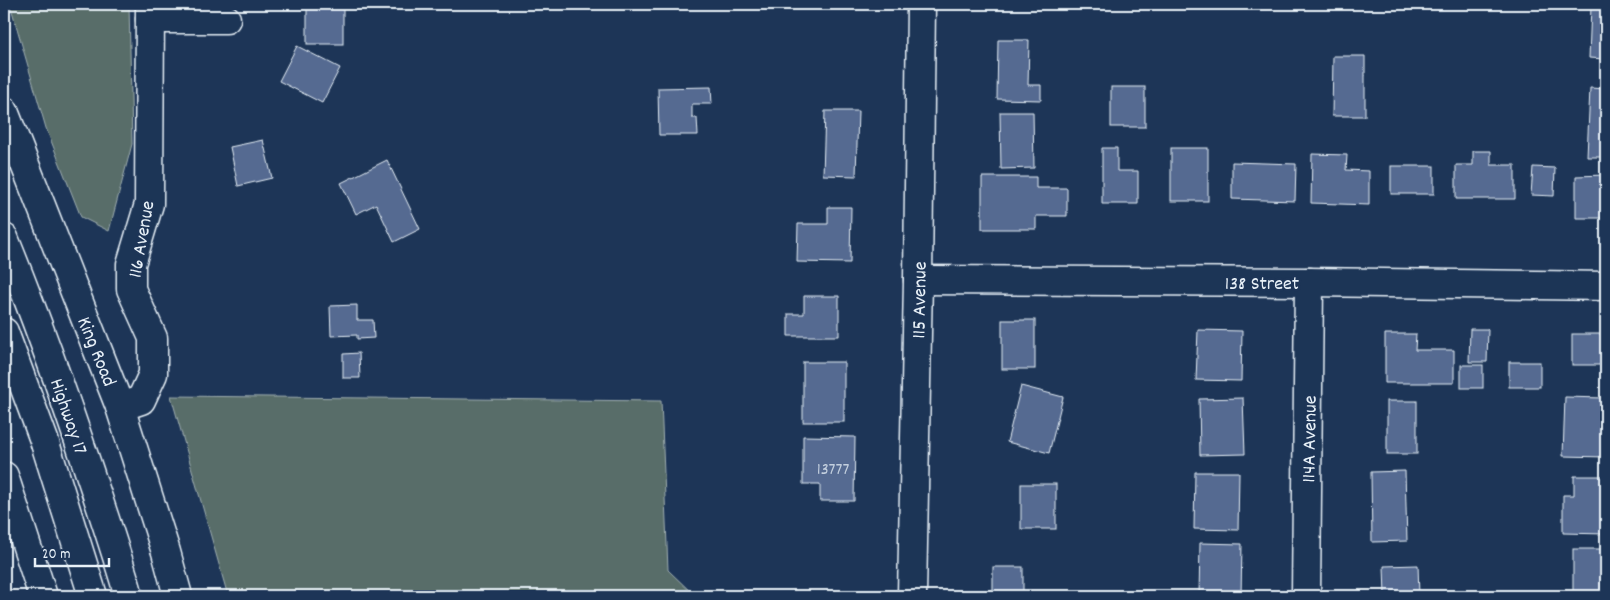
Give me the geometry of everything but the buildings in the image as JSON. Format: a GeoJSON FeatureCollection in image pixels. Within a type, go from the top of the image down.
{"type":"FeatureCollection","features":[{"type":"Feature","properties":{"kind":"main road","name":"115 Avenue"},"geometry":{"type":"LineString","coordinates":[[912,596],[921,4]]}},
{"type":"Feature","properties":{"kind":"main road","name":"116 Avenue"},"geometry":{"type":"LineString","coordinates":[[120,407],[141,400],[153,374],[153,338],[131,289],[131,264],[149,204],[150,11],[226,19]]}},
{"type":"Feature","properties":{"kind":"main road","name":"King Road"},"geometry":{"type":"LineString","coordinates":[[4,111],[120,407],[178,596]]}},
{"type":"Feature","properties":{"kind":"main road","name":"Highway 17"},"geometry":{"type":"LineString","coordinates":[[4,238],[23,284],[74,426],[129,596]]}},
{"type":"Feature","properties":{"kind":"main road","name":"138 Street"},"geometry":{"type":"LineString","coordinates":[[918,280],[1606,286]]}},
{"type":"Feature","properties":{"kind":"main road","name":"114A Avenue"},"geometry":{"type":"LineString","coordinates":[[1306,596],[1310,282]]}},
{"type":"Feature","properties":{"kind":"main road","name":"Highway 17"},"geometry":{"type":"LineString","coordinates":[[4,332],[44,440],[93,596]]}},
{"type":"Feature","properties":{"kind":"main road"},"geometry":{"type":"LineString","coordinates":[[4,476],[43,596]]}},
{"type":"Feature","properties":{"kind":"green space"},"geometry":{"type":"Polygon","coordinates":[[[10,4],[129,4],[132,144],[109,231],[81,217],[46,128],[10,4]]]}},
{"type":"Feature","properties":{"kind":"green space"},"geometry":{"type":"Polygon","coordinates":[[[171,396],[661,401],[668,570],[695,596],[228,596],[171,396]]]}}]}
